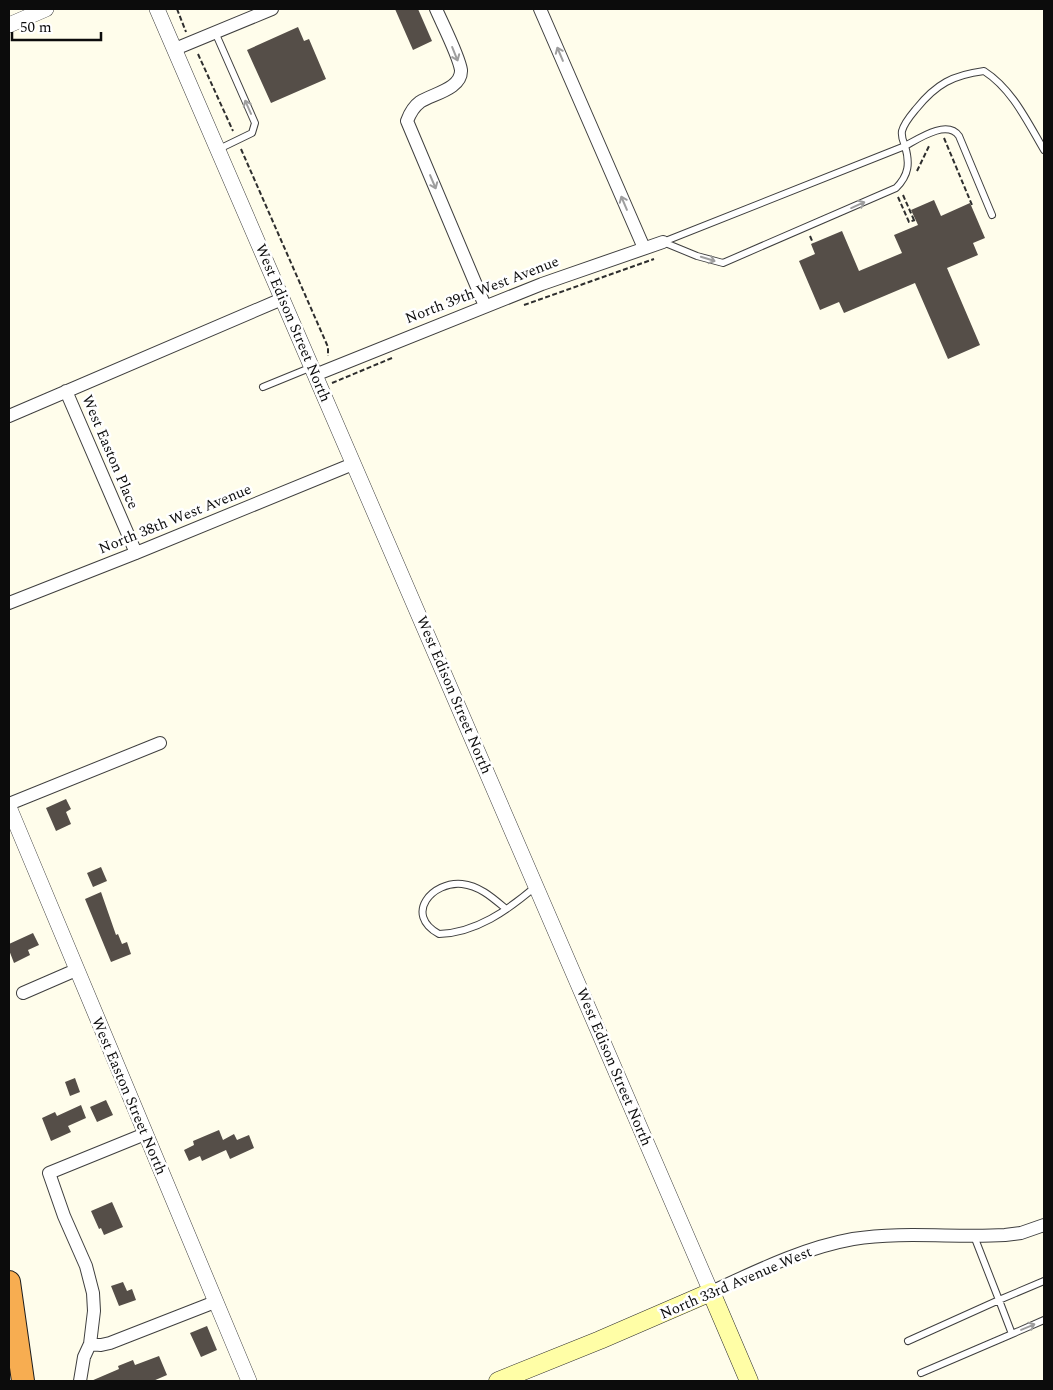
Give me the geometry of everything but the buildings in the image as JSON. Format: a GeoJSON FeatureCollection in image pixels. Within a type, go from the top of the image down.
{"type":"FeatureCollection","features":[{"type":"Feature","properties":{"kind":"highway"},"geometry":{"type":"LineString","coordinates":[[9,1282],[23,1381]]}},
{"type":"Feature","properties":{"kind":"main road","name":"North 33rd Avenue West"},"geometry":{"type":"LineString","coordinates":[[498,1381],[711,1292]]}},
{"type":"Feature","properties":{"kind":"main road","name":"West Edison Street North"},"geometry":{"type":"LineString","coordinates":[[711,1292],[749,1381]]}},
{"type":"Feature","properties":{"kind":"street"},"geometry":{"type":"LineString","coordinates":[[9,25],[46,9]]}},
{"type":"Feature","properties":{"kind":"street","name":"West Edison Street North"},"geometry":{"type":"LineString","coordinates":[[157,9],[711,1292]]}},
{"type":"Feature","properties":{"kind":"street"},"geometry":{"type":"LineString","coordinates":[[174,49],[272,9]]}},
{"type":"Feature","properties":{"kind":"street"},"geometry":{"type":"LineString","coordinates":[[436,9],[456,56],[461,73],[459,80],[454,85],[419,102],[410,113],[407,121],[485,306]]}},
{"type":"Feature","properties":{"kind":"street"},"geometry":{"type":"LineString","coordinates":[[540,9],[644,248]]}},
{"type":"Feature","properties":{"kind":"street","name":"North 39th West Avenue"},"geometry":{"type":"LineString","coordinates":[[316,377],[333,367],[485,306],[594,264],[663,242]]}},
{"type":"Feature","properties":{"kind":"street"},"geometry":{"type":"LineString","coordinates":[[9,416],[282,300]]}},
{"type":"Feature","properties":{"kind":"street","name":"West Easton Place"},"geometry":{"type":"LineString","coordinates":[[66,391],[136,554]]}},
{"type":"Feature","properties":{"kind":"street","name":"North 38th West Avenue"},"geometry":{"type":"LineString","coordinates":[[9,603],[136,554],[353,464]]}},
{"type":"Feature","properties":{"kind":"street"},"geometry":{"type":"LineString","coordinates":[[9,808],[160,743]]}},
{"type":"Feature","properties":{"kind":"street","name":"West Easton Street North"},"geometry":{"type":"LineString","coordinates":[[9,808],[249,1381]]}},
{"type":"Feature","properties":{"kind":"street"},"geometry":{"type":"LineString","coordinates":[[22,993],[76,970]]}},
{"type":"Feature","properties":{"kind":"street"},"geometry":{"type":"LineString","coordinates":[[80,1381],[81,1368],[90,1344],[94,1311],[90,1279],[64,1216],[49,1173],[145,1134]]}},
{"type":"Feature","properties":{"kind":"street","name":"North 33rd Avenue West"},"geometry":{"type":"LineString","coordinates":[[711,1292],[798,1254],[853,1240],[899,1236],[1006,1235],[1022,1233],[1044,1225]]}},
{"type":"Feature","properties":{"kind":"street"},"geometry":{"type":"LineString","coordinates":[[90,1344],[101,1345],[110,1343],[215,1302]]}},
{"type":"Feature","properties":{"kind":"lane"},"geometry":{"type":"LineString","coordinates":[[215,32],[255,123],[252,133],[218,149]]}},
{"type":"Feature","properties":{"kind":"lane"},"geometry":{"type":"LineString","coordinates":[[663,242],[714,261],[723,262],[896,188],[904,177],[909,162],[902,138],[902,130],[909,117],[927,95],[942,83],[965,73],[984,71],[995,78],[1019,107],[1044,150]]}},
{"type":"Feature","properties":{"kind":"lane","name":"North 39th West Avenue"},"geometry":{"type":"LineString","coordinates":[[663,242],[905,146],[940,130],[950,129],[956,131],[964,146],[992,215]]}},
{"type":"Feature","properties":{"kind":"lane"},"geometry":{"type":"LineString","coordinates":[[263,387],[316,377]]}},
{"type":"Feature","properties":{"kind":"lane"},"geometry":{"type":"LineString","coordinates":[[506,908],[490,895],[462,884],[441,888],[423,903],[422,914],[425,923],[439,934],[460,932],[482,923],[518,902],[536,886]]}},
{"type":"Feature","properties":{"kind":"lane"},"geometry":{"type":"LineString","coordinates":[[974,1236],[1012,1334]]}},
{"type":"Feature","properties":{"kind":"lane"},"geometry":{"type":"LineString","coordinates":[[908,1341],[1044,1281]]}},
{"type":"Feature","properties":{"kind":"lane"},"geometry":{"type":"LineString","coordinates":[[921,1373],[1044,1320]]}},
{"type":"Feature","properties":{"kind":"path"},"geometry":{"type":"LineString","coordinates":[[177,9],[191,42],[201,59],[328,347],[328,355],[338,381]]}},
{"type":"Feature","properties":{"kind":"path"},"geometry":{"type":"LineString","coordinates":[[944,138],[972,205]]}},
{"type":"Feature","properties":{"kind":"path"},"geometry":{"type":"LineString","coordinates":[[916,172],[928,147],[935,141]]}},
{"type":"Feature","properties":{"kind":"path"},"geometry":{"type":"LineString","coordinates":[[903,194],[915,220],[909,222],[898,197],[907,190]]}},
{"type":"Feature","properties":{"kind":"path"},"geometry":{"type":"LineString","coordinates":[[809,235],[813,243]]}},
{"type":"Feature","properties":{"kind":"path"},"geometry":{"type":"LineString","coordinates":[[516,308],[653,260],[659,256]]}},
{"type":"Feature","properties":{"kind":"path"},"geometry":{"type":"LineString","coordinates":[[316,377],[338,381],[392,359]]}}]}
